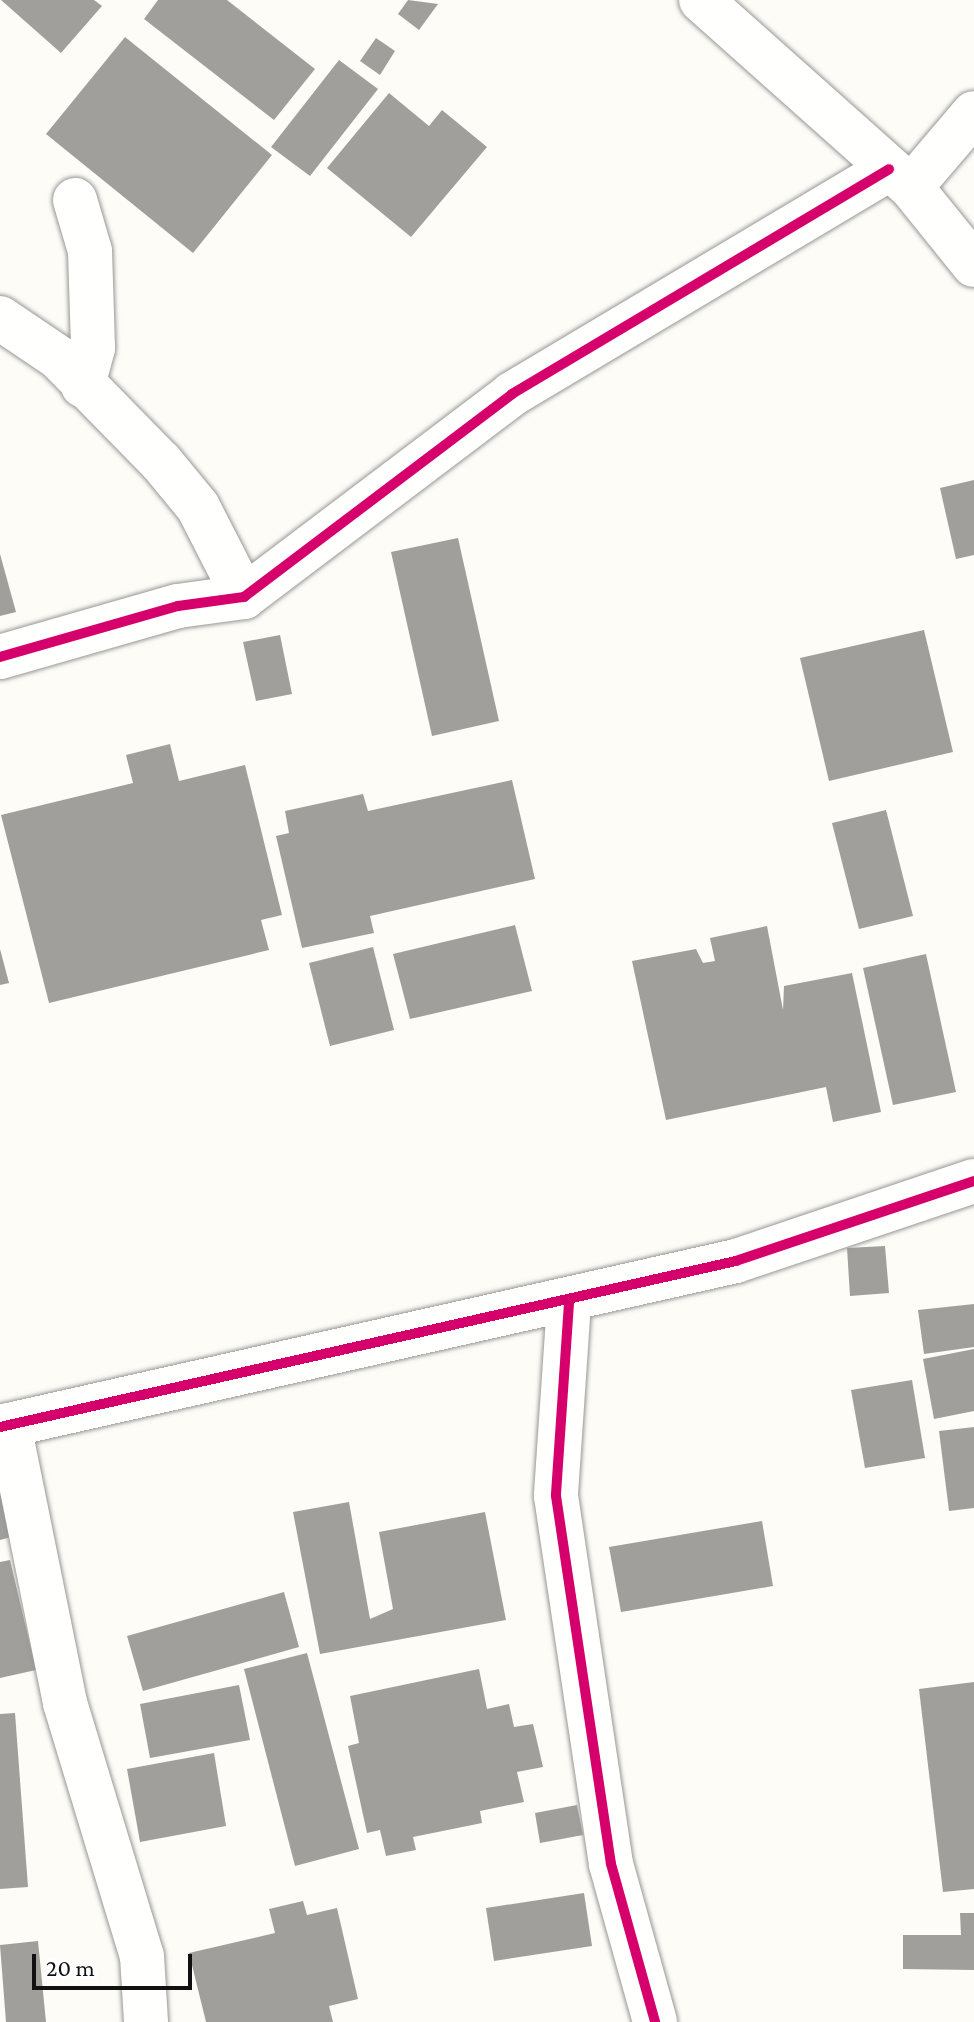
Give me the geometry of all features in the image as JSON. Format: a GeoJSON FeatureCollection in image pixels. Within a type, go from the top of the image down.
{"type":"FeatureCollection","features":[{"type":"Feature","properties":{"kind":"street"},"geometry":{"type":"LineString","coordinates":[[701,0],[900,178],[974,265]]}},
{"type":"Feature","properties":{"kind":"street"},"geometry":{"type":"LineString","coordinates":[[0,657],[178,606],[244,597],[512,394],[900,178],[974,113]]}},
{"type":"Feature","properties":{"kind":"street"},"geometry":{"type":"LineString","coordinates":[[75,200],[90,251],[93,348],[83,386]]}},
{"type":"Feature","properties":{"kind":"street"},"geometry":{"type":"LineString","coordinates":[[0,318],[59,358],[198,507],[244,597]]}},
{"type":"Feature","properties":{"kind":"street"},"geometry":{"type":"LineString","coordinates":[[146,2022],[142,1956],[65,1703],[4,1426],[569,1303],[736,1261],[974,1181]]}},
{"type":"Feature","properties":{"kind":"street"},"geometry":{"type":"LineString","coordinates":[[569,1303],[556,1496],[611,1864],[655,2022]]}},
{"type":"Feature","properties":{"kind":"building"},"geometry":{"type":"Polygon","coordinates":[[[1,0],[94,0],[102,6],[61,53],[1,0]]]}},
{"type":"Feature","properties":{"kind":"building"},"geometry":{"type":"Polygon","coordinates":[[[158,0],[227,0],[315,69],[274,120],[144,19],[158,0]]]}},
{"type":"Feature","properties":{"kind":"building"},"geometry":{"type":"Polygon","coordinates":[[[408,0],[438,4],[419,30],[398,14],[408,0]]]}},
{"type":"Feature","properties":{"kind":"building"},"geometry":{"type":"Polygon","coordinates":[[[125,37],[272,155],[193,253],[46,134],[125,37]]]}},
{"type":"Feature","properties":{"kind":"building"},"geometry":{"type":"Polygon","coordinates":[[[376,38],[395,51],[380,75],[360,61],[376,38]]]}},
{"type":"Feature","properties":{"kind":"building"},"geometry":{"type":"Polygon","coordinates":[[[339,60],[378,89],[310,176],[271,147],[339,60]]]}},
{"type":"Feature","properties":{"kind":"building"},"geometry":{"type":"Polygon","coordinates":[[[389,93],[429,126],[442,110],[487,147],[411,237],[327,168],[389,93]]]}},
{"type":"Feature","properties":{"kind":"building"},"geometry":{"type":"Polygon","coordinates":[[[974,480],[974,555],[956,559],[940,488],[974,480]]]}},
{"type":"Feature","properties":{"kind":"building"},"geometry":{"type":"Polygon","coordinates":[[[458,538],[499,721],[432,736],[391,552],[458,538]]]}},
{"type":"Feature","properties":{"kind":"building"},"geometry":{"type":"Polygon","coordinates":[[[0,554],[16,612],[0,616],[0,554]]]}},
{"type":"Feature","properties":{"kind":"building"},"geometry":{"type":"Polygon","coordinates":[[[924,630],[953,752],[829,781],[800,658],[924,630]]]}},
{"type":"Feature","properties":{"kind":"building"},"geometry":{"type":"Polygon","coordinates":[[[280,635],[292,694],[256,701],[243,642],[280,635]]]}},
{"type":"Feature","properties":{"kind":"building"},"geometry":{"type":"Polygon","coordinates":[[[170,744],[179,781],[245,765],[282,915],[261,920],[269,950],[49,1003],[1,815],[133,783],[126,755],[170,744]]]}},
{"type":"Feature","properties":{"kind":"building"},"geometry":{"type":"Polygon","coordinates":[[[512,780],[535,879],[370,916],[374,933],[302,948],[276,836],[289,833],[285,811],[363,794],[368,811],[512,780]]]}},
{"type":"Feature","properties":{"kind":"building"},"geometry":{"type":"Polygon","coordinates":[[[886,810],[913,916],[859,929],[832,823],[886,810]]]}},
{"type":"Feature","properties":{"kind":"building"},"geometry":{"type":"Polygon","coordinates":[[[515,925],[532,991],[410,1019],[393,954],[515,925]]]}},
{"type":"Feature","properties":{"kind":"building"},"geometry":{"type":"Polygon","coordinates":[[[767,926],[783,1010],[784,986],[852,973],[881,1112],[833,1122],[826,1087],[666,1120],[632,961],[696,949],[703,963],[715,961],[710,938],[767,926]]]}},
{"type":"Feature","properties":{"kind":"building"},"geometry":{"type":"Polygon","coordinates":[[[373,947],[394,1030],[330,1046],[309,963],[373,947]]]}},
{"type":"Feature","properties":{"kind":"building"},"geometry":{"type":"Polygon","coordinates":[[[0,949],[9,983],[0,985],[0,949]]]}},
{"type":"Feature","properties":{"kind":"building"},"geometry":{"type":"Polygon","coordinates":[[[926,954],[956,1092],[893,1105],[863,968],[926,954]]]}},
{"type":"Feature","properties":{"kind":"building"},"geometry":{"type":"Polygon","coordinates":[[[885,1246],[889,1293],[850,1296],[847,1248],[885,1246]]]}},
{"type":"Feature","properties":{"kind":"building"},"geometry":{"type":"Polygon","coordinates":[[[974,1304],[974,1347],[924,1354],[918,1310],[974,1304]]]}},
{"type":"Feature","properties":{"kind":"building"},"geometry":{"type":"Polygon","coordinates":[[[974,1349],[974,1411],[934,1419],[923,1359],[974,1349]]]}},
{"type":"Feature","properties":{"kind":"building"},"geometry":{"type":"Polygon","coordinates":[[[912,1380],[925,1458],[865,1468],[851,1390],[912,1380]]]}},
{"type":"Feature","properties":{"kind":"building"},"geometry":{"type":"Polygon","coordinates":[[[974,1427],[974,1508],[949,1511],[939,1431],[974,1427]]]}},
{"type":"Feature","properties":{"kind":"building"},"geometry":{"type":"Polygon","coordinates":[[[0,1482],[15,1536],[0,1540],[0,1482]]]}},
{"type":"Feature","properties":{"kind":"building"},"geometry":{"type":"Polygon","coordinates":[[[349,1502],[370,1619],[393,1609],[379,1532],[485,1512],[506,1620],[320,1654],[293,1512],[349,1502]]]}},
{"type":"Feature","properties":{"kind":"building"},"geometry":{"type":"Polygon","coordinates":[[[762,1521],[773,1586],[621,1612],[609,1547],[762,1521]]]}},
{"type":"Feature","properties":{"kind":"building"},"geometry":{"type":"Polygon","coordinates":[[[10,1560],[36,1670],[0,1678],[0,1562],[10,1560]]]}},
{"type":"Feature","properties":{"kind":"building"},"geometry":{"type":"Polygon","coordinates":[[[284,1592],[299,1647],[143,1691],[127,1636],[284,1592]]]}},
{"type":"Feature","properties":{"kind":"building"},"geometry":{"type":"Polygon","coordinates":[[[307,1653],[359,1849],[295,1866],[244,1669],[307,1653]]]}},
{"type":"Feature","properties":{"kind":"building"},"geometry":{"type":"Polygon","coordinates":[[[479,1669],[487,1709],[509,1704],[514,1727],[533,1724],[543,1767],[517,1772],[524,1802],[480,1811],[482,1823],[413,1837],[416,1850],[386,1856],[380,1830],[367,1833],[348,1746],[359,1743],[350,1696],[479,1669]]]}},
{"type":"Feature","properties":{"kind":"building"},"geometry":{"type":"Polygon","coordinates":[[[974,1682],[974,1889],[943,1892],[919,1689],[974,1682]]]}},
{"type":"Feature","properties":{"kind":"building"},"geometry":{"type":"Polygon","coordinates":[[[239,1685],[250,1740],[150,1758],[140,1704],[239,1685]]]}},
{"type":"Feature","properties":{"kind":"building"},"geometry":{"type":"Polygon","coordinates":[[[15,1713],[28,1887],[0,1889],[0,1714],[15,1713]]]}},
{"type":"Feature","properties":{"kind":"building"},"geometry":{"type":"Polygon","coordinates":[[[214,1753],[226,1826],[140,1842],[127,1769],[214,1753]]]}},
{"type":"Feature","properties":{"kind":"building"},"geometry":{"type":"Polygon","coordinates":[[[577,1805],[583,1835],[540,1843],[535,1813],[577,1805]]]}},
{"type":"Feature","properties":{"kind":"building"},"geometry":{"type":"Polygon","coordinates":[[[584,1893],[592,1946],[494,1961],[486,1908],[584,1893]]]}},
{"type":"Feature","properties":{"kind":"building"},"geometry":{"type":"Polygon","coordinates":[[[303,1901],[307,1915],[337,1908],[358,1999],[329,2006],[333,2022],[206,2022],[189,1953],[275,1933],[269,1909],[303,1901]]]}},
{"type":"Feature","properties":{"kind":"building"},"geometry":{"type":"Polygon","coordinates":[[[960,1913],[974,1913],[974,1970],[903,1969],[903,1935],[961,1935],[960,1913]]]}},
{"type":"Feature","properties":{"kind":"building"},"geometry":{"type":"Polygon","coordinates":[[[38,1941],[46,2022],[6,2022],[0,1945],[38,1941]]]}},
{"type":"Feature","properties":{"kind":"cycle path"},"geometry":{"type":"LineString","coordinates":[[0,657],[178,606],[244,597],[512,394],[889,169]]}},
{"type":"Feature","properties":{"kind":"cycle path"},"geometry":{"type":"LineString","coordinates":[[0,1427],[736,1261],[974,1181]]}},
{"type":"Feature","properties":{"kind":"cycle path"},"geometry":{"type":"LineString","coordinates":[[569,1303],[556,1496],[611,1864],[655,2022]]}}]}
